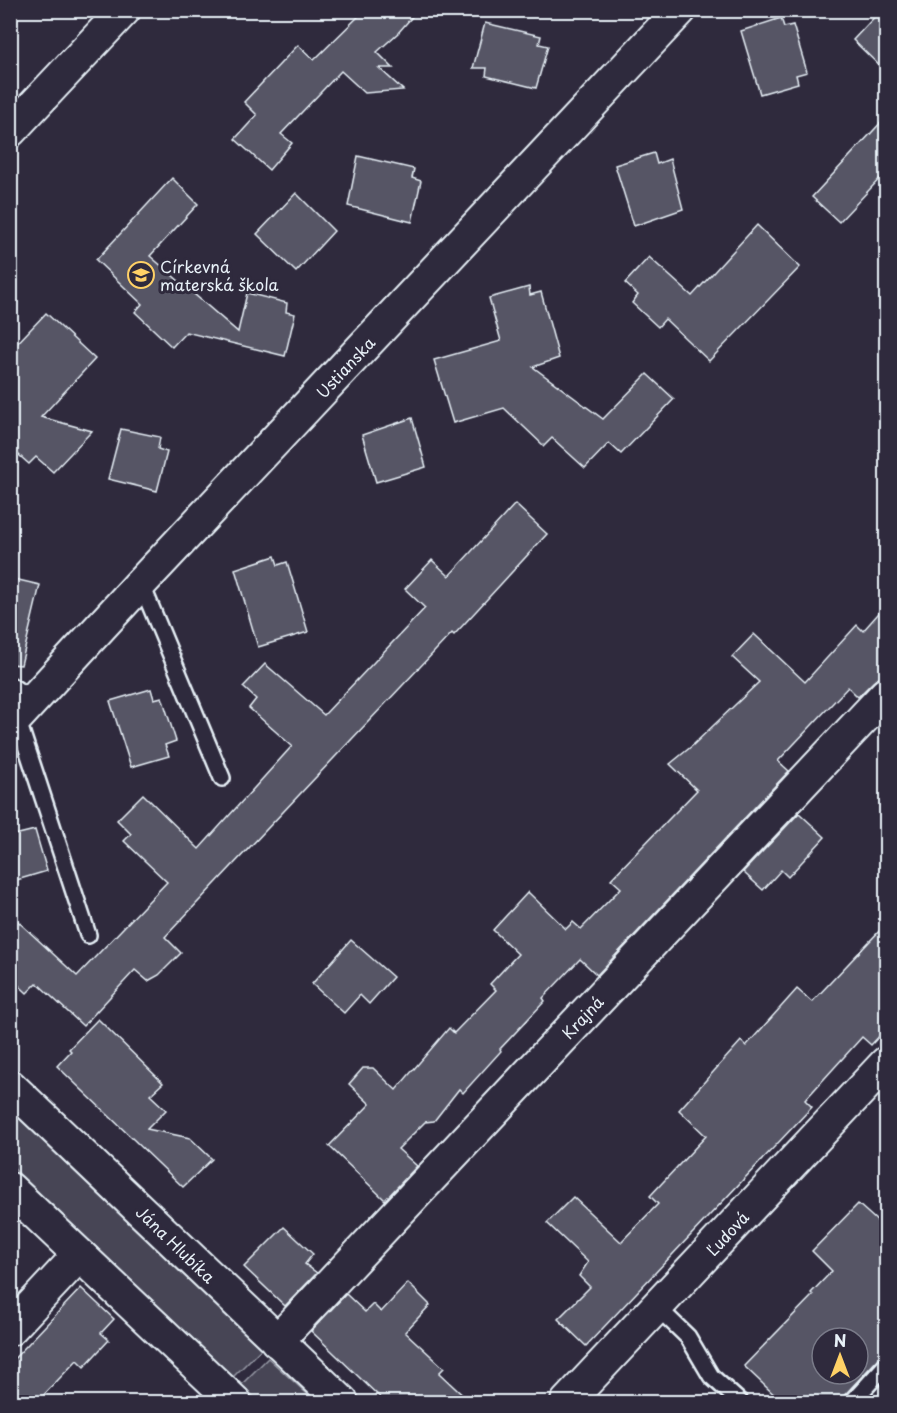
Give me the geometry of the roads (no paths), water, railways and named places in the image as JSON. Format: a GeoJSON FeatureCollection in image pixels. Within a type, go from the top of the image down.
{"type":"FeatureCollection","features":[{"type":"Feature","properties":{"kind":"street"},"geometry":{"type":"LineString","coordinates":[[10,131],[124,10]]}},
{"type":"Feature","properties":{"kind":"street","name":"Ustianska"},"geometry":{"type":"LineString","coordinates":[[18,707],[141,583],[680,10]]}},
{"type":"Feature","properties":{"kind":"street","name":"Krajná"},"geometry":{"type":"LineString","coordinates":[[277,1341],[886,694]]}},
{"type":"Feature","properties":{"kind":"street","name":"Ľudová"},"geometry":{"type":"LineString","coordinates":[[567,1402],[886,1063]]}},
{"type":"Feature","properties":{"kind":"street","name":"Jána Hlubíka"},"geometry":{"type":"LineString","coordinates":[[10,1086],[342,1402]]}},
{"type":"Feature","properties":{"kind":"street"},"geometry":{"type":"LineString","coordinates":[[10,1189],[236,1402]]}},
{"type":"Feature","properties":{"kind":"street"},"geometry":{"type":"LineString","coordinates":[[10,1329],[79,1256]]}},
{"type":"Feature","properties":{"kind":"lane"},"geometry":{"type":"LineString","coordinates":[[141,583],[222,778]]}},
{"type":"Feature","properties":{"kind":"lane"},"geometry":{"type":"LineString","coordinates":[[18,707],[88,935]]}},
{"type":"Feature","properties":{"kind":"lane"},"geometry":{"type":"LineString","coordinates":[[657,1307],[688,1337],[711,1376],[740,1402]]}},
{"type":"Feature","properties":{"kind":"lane"},"geometry":{"type":"LineString","coordinates":[[852,1402],[886,1365]]}},
{"type":"Feature","properties":{"kind":"place","name":"Církevná materská škola"},"geometry":{"type":"Point","coordinates":[141,275]}}]}
